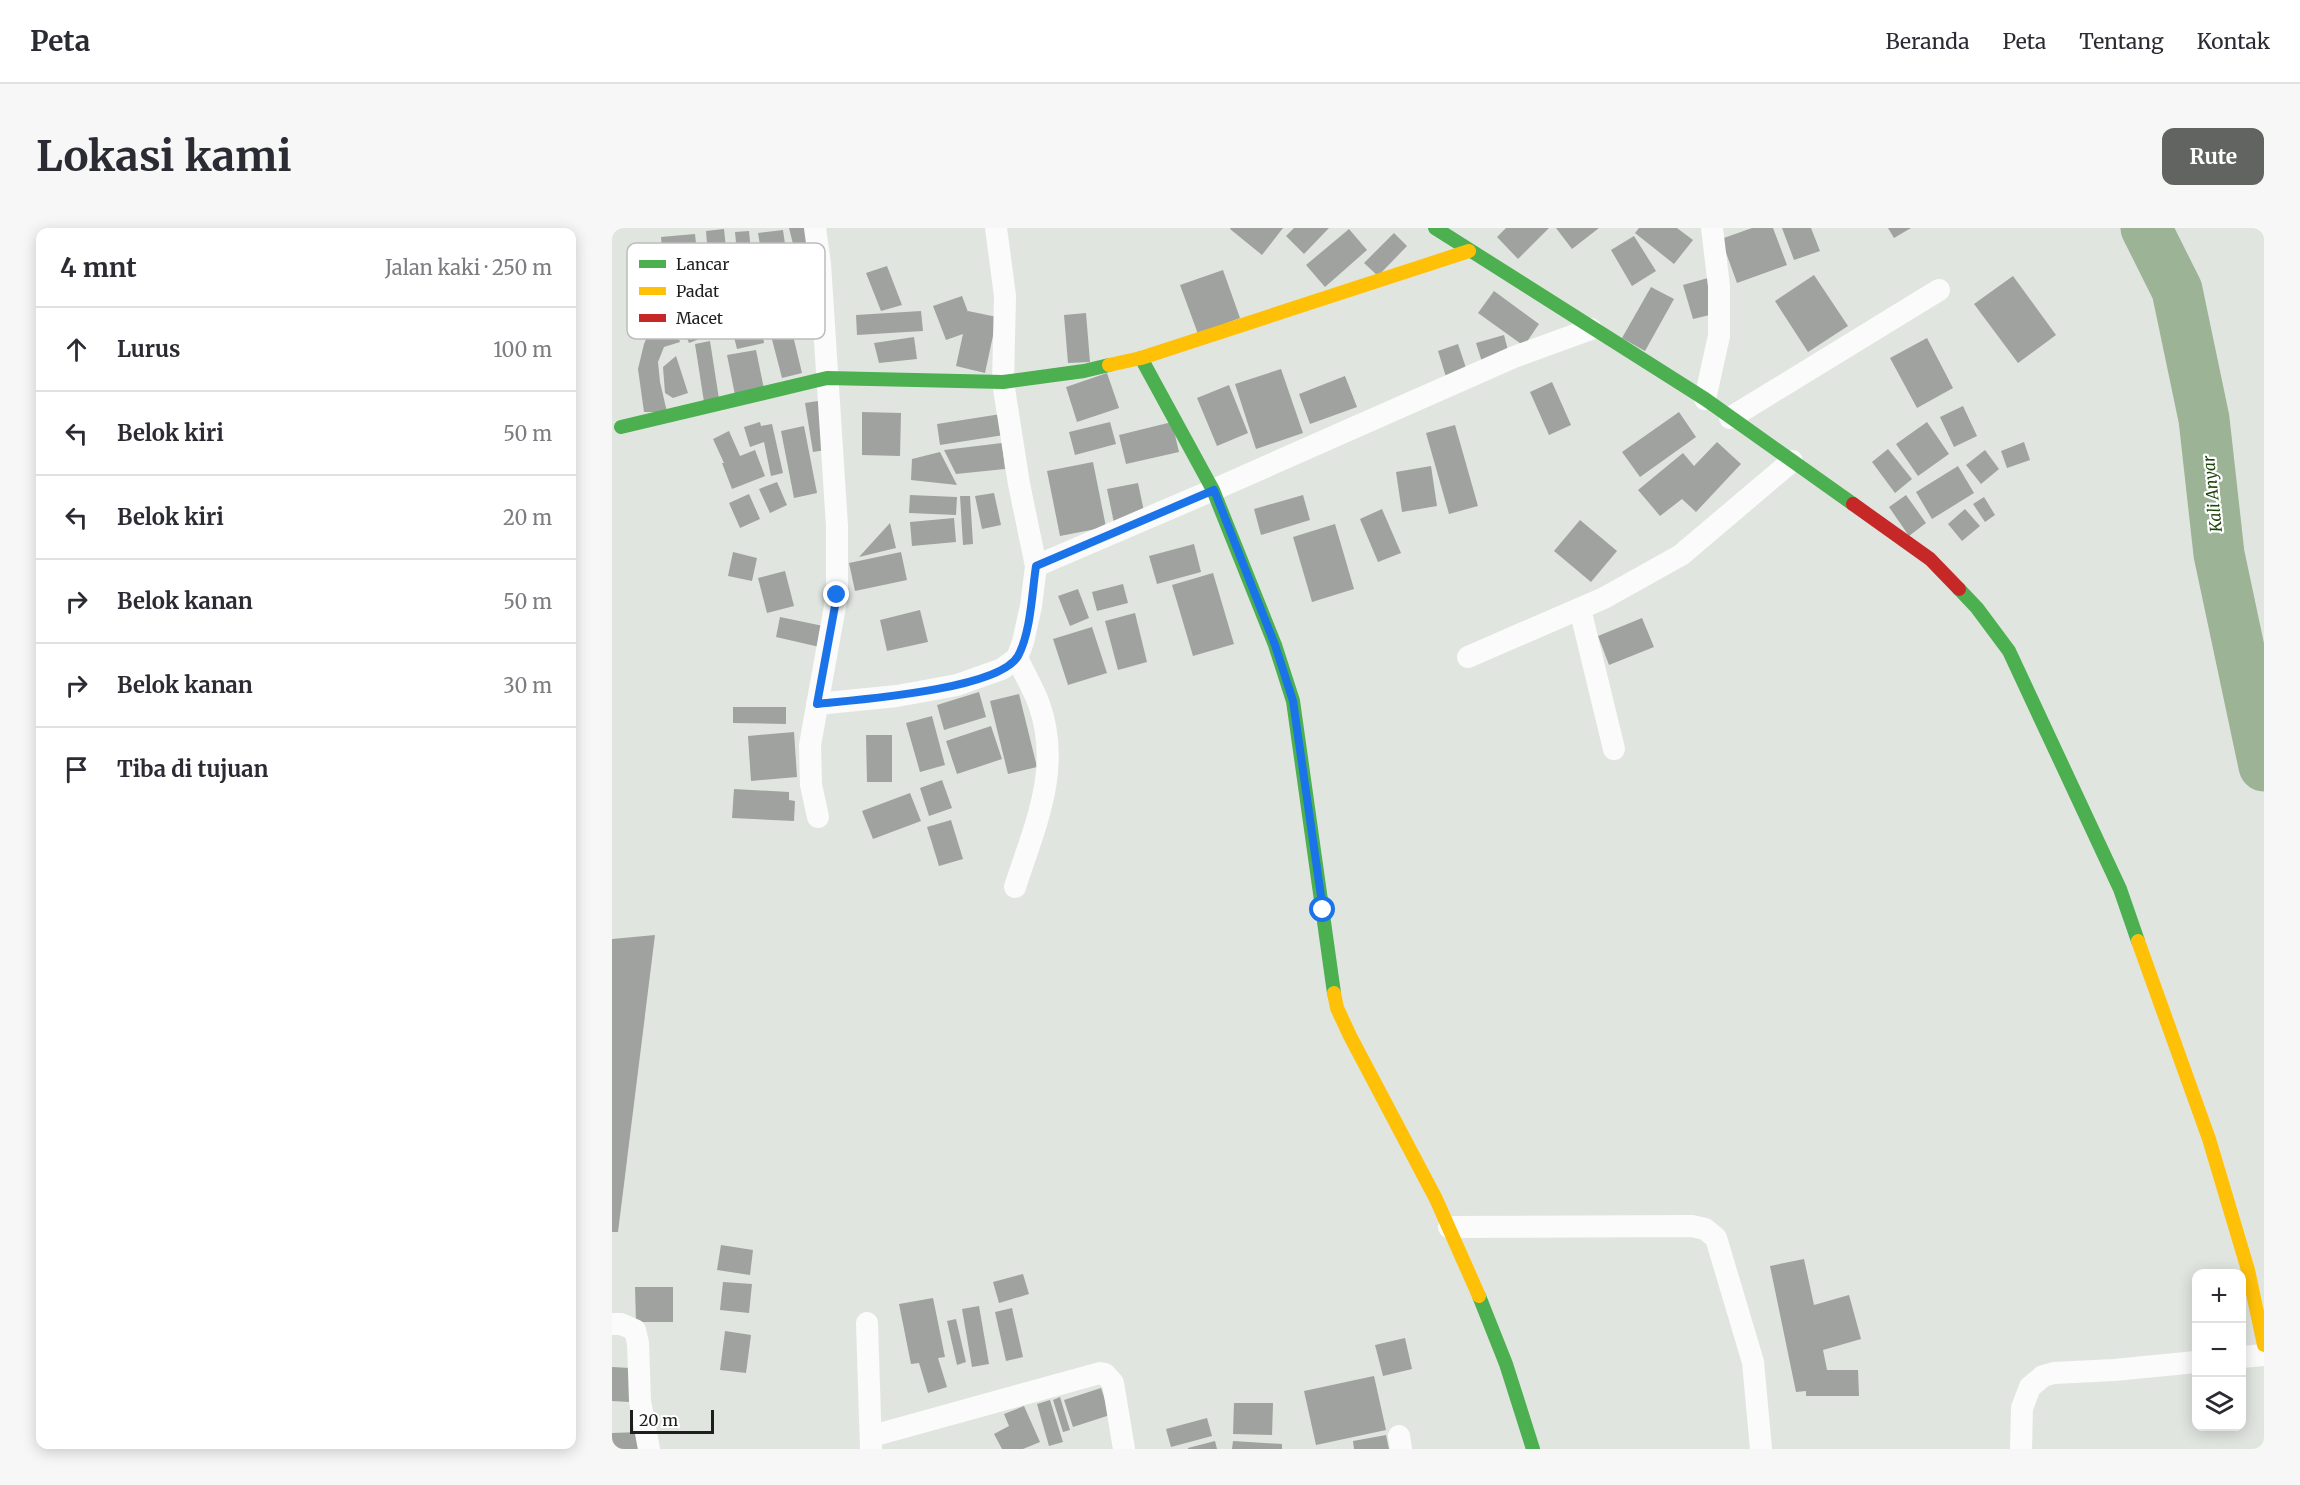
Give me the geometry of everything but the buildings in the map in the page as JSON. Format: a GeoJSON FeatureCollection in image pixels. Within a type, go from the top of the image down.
{"type":"FeatureCollection","features":[{"type":"Feature","properties":{"kind":"street"},"geometry":{"type":"LineString","coordinates":[[815,228],[817,243]]}},
{"type":"Feature","properties":{"kind":"street"},"geometry":{"type":"LineString","coordinates":[[817,704],[897,696],[957,685],[1002,669],[1017,658],[1029,615],[1036,566],[1019,484],[1003,382],[1005,296],[996,228]]}},
{"type":"Feature","properties":{"kind":"street"},"geometry":{"type":"LineString","coordinates":[[1435,228],[1591,329],[1705,399],[1930,559],[1977,608],[2009,651],[2121,889],[2209,1140],[2248,1270],[2264,1345]]}},
{"type":"Feature","properties":{"kind":"street"},"geometry":{"type":"LineString","coordinates":[[1705,399],[1719,336],[1719,286],[1712,228]]}},
{"type":"Feature","properties":{"kind":"street"},"geometry":{"type":"LineString","coordinates":[[621,427],[827,378],[1003,382],[1083,371],[1141,358],[1469,251]]}},
{"type":"Feature","properties":{"kind":"street"},"geometry":{"type":"LineString","coordinates":[[1730,418],[1939,290]]}},
{"type":"Feature","properties":{"kind":"street"},"geometry":{"type":"LineString","coordinates":[[1036,566],[1514,357],[1591,329]]}},
{"type":"Feature","properties":{"kind":"street"},"geometry":{"type":"LineString","coordinates":[[818,817],[811,784],[810,745],[837,595],[836,515],[825,339]]}},
{"type":"Feature","properties":{"kind":"street"},"geometry":{"type":"LineString","coordinates":[[1141,358],[1214,490],[1275,645],[1293,701],[1323,910],[1330,976],[1337,1008],[1449,1227],[1487,1317],[1526,1422],[1533,1449]]}},
{"type":"Feature","properties":{"kind":"street"},"geometry":{"type":"LineString","coordinates":[[1468,657],[1580,609],[1681,555],[1792,461]]}},
{"type":"Feature","properties":{"kind":"street"},"geometry":{"type":"LineString","coordinates":[[1580,609],[1614,749]]}},
{"type":"Feature","properties":{"kind":"street"},"geometry":{"type":"LineString","coordinates":[[1015,887],[1043,802],[1048,778],[1049,754],[1039,704],[1017,658]]}},
{"type":"Feature","properties":{"kind":"street"},"geometry":{"type":"LineString","coordinates":[[1449,1227],[1692,1226],[1705,1229],[1716,1238],[1753,1362],[1761,1449]]}},
{"type":"Feature","properties":{"kind":"street"},"geometry":{"type":"LineString","coordinates":[[867,1323],[872,1442],[1100,1373],[1105,1374],[1113,1383],[1124,1449]]}},
{"type":"Feature","properties":{"kind":"street"},"geometry":{"type":"LineString","coordinates":[[612,1324],[621,1324],[635,1330],[638,1343],[639,1401],[649,1449]]}},
{"type":"Feature","properties":{"kind":"street"},"geometry":{"type":"LineString","coordinates":[[2246,1357],[2264,1355]]}},
{"type":"Feature","properties":{"kind":"street"},"geometry":{"type":"LineString","coordinates":[[2021,1449],[2022,1408],[2030,1387],[2043,1376],[2054,1373],[2192,1362]]}},
{"type":"Feature","properties":{"kind":"waterway","name":"Kali Anyar"},"geometry":{"type":"LineString","coordinates":[[2146,228],[2177,290],[2204,419],[2219,554],[2264,766]]}},
{"type":"Feature","properties":{"kind":"traffic: fast"},"geometry":{"type":"LineString","coordinates":[[1435,228],[1705,399],[1853,504]]}},
{"type":"Feature","properties":{"kind":"traffic: fast"},"geometry":{"type":"LineString","coordinates":[[1141,358],[1213,490],[1275,645],[1293,701],[1334,993]]}},
{"type":"Feature","properties":{"kind":"traffic: fast"},"geometry":{"type":"LineString","coordinates":[[621,427],[827,378],[1003,382],[1084,371],[1109,365]]}},
{"type":"Feature","properties":{"kind":"traffic: fast"},"geometry":{"type":"LineString","coordinates":[[1959,589],[1977,608],[2009,651],[2120,889],[2138,941]]}},
{"type":"Feature","properties":{"kind":"traffic: fast"},"geometry":{"type":"LineString","coordinates":[[1479,1296],[1506,1364],[1533,1449]]}},
{"type":"Feature","properties":{"kind":"traffic: slow"},"geometry":{"type":"LineString","coordinates":[[1109,365],[1141,358],[1469,251]]}},
{"type":"Feature","properties":{"kind":"traffic: slow"},"geometry":{"type":"LineString","coordinates":[[2138,941],[2209,1139],[2248,1270],[2264,1345]]}},
{"type":"Feature","properties":{"kind":"traffic: slow"},"geometry":{"type":"LineString","coordinates":[[1334,993],[1337,1008],[1350,1036],[1436,1199],[1479,1296]]}},
{"type":"Feature","properties":{"kind":"traffic: jam"},"geometry":{"type":"LineString","coordinates":[[1853,504],[1930,559],[1959,589]]}},
{"type":"Feature","properties":{"kind":"route"},"geometry":{"type":"LineString","coordinates":[[837,595],[817,704],[897,696],[957,685],[1002,669],[1017,658],[1031,606],[1036,566],[1214,490],[1275,645],[1293,701],[1323,910]]}}]}
